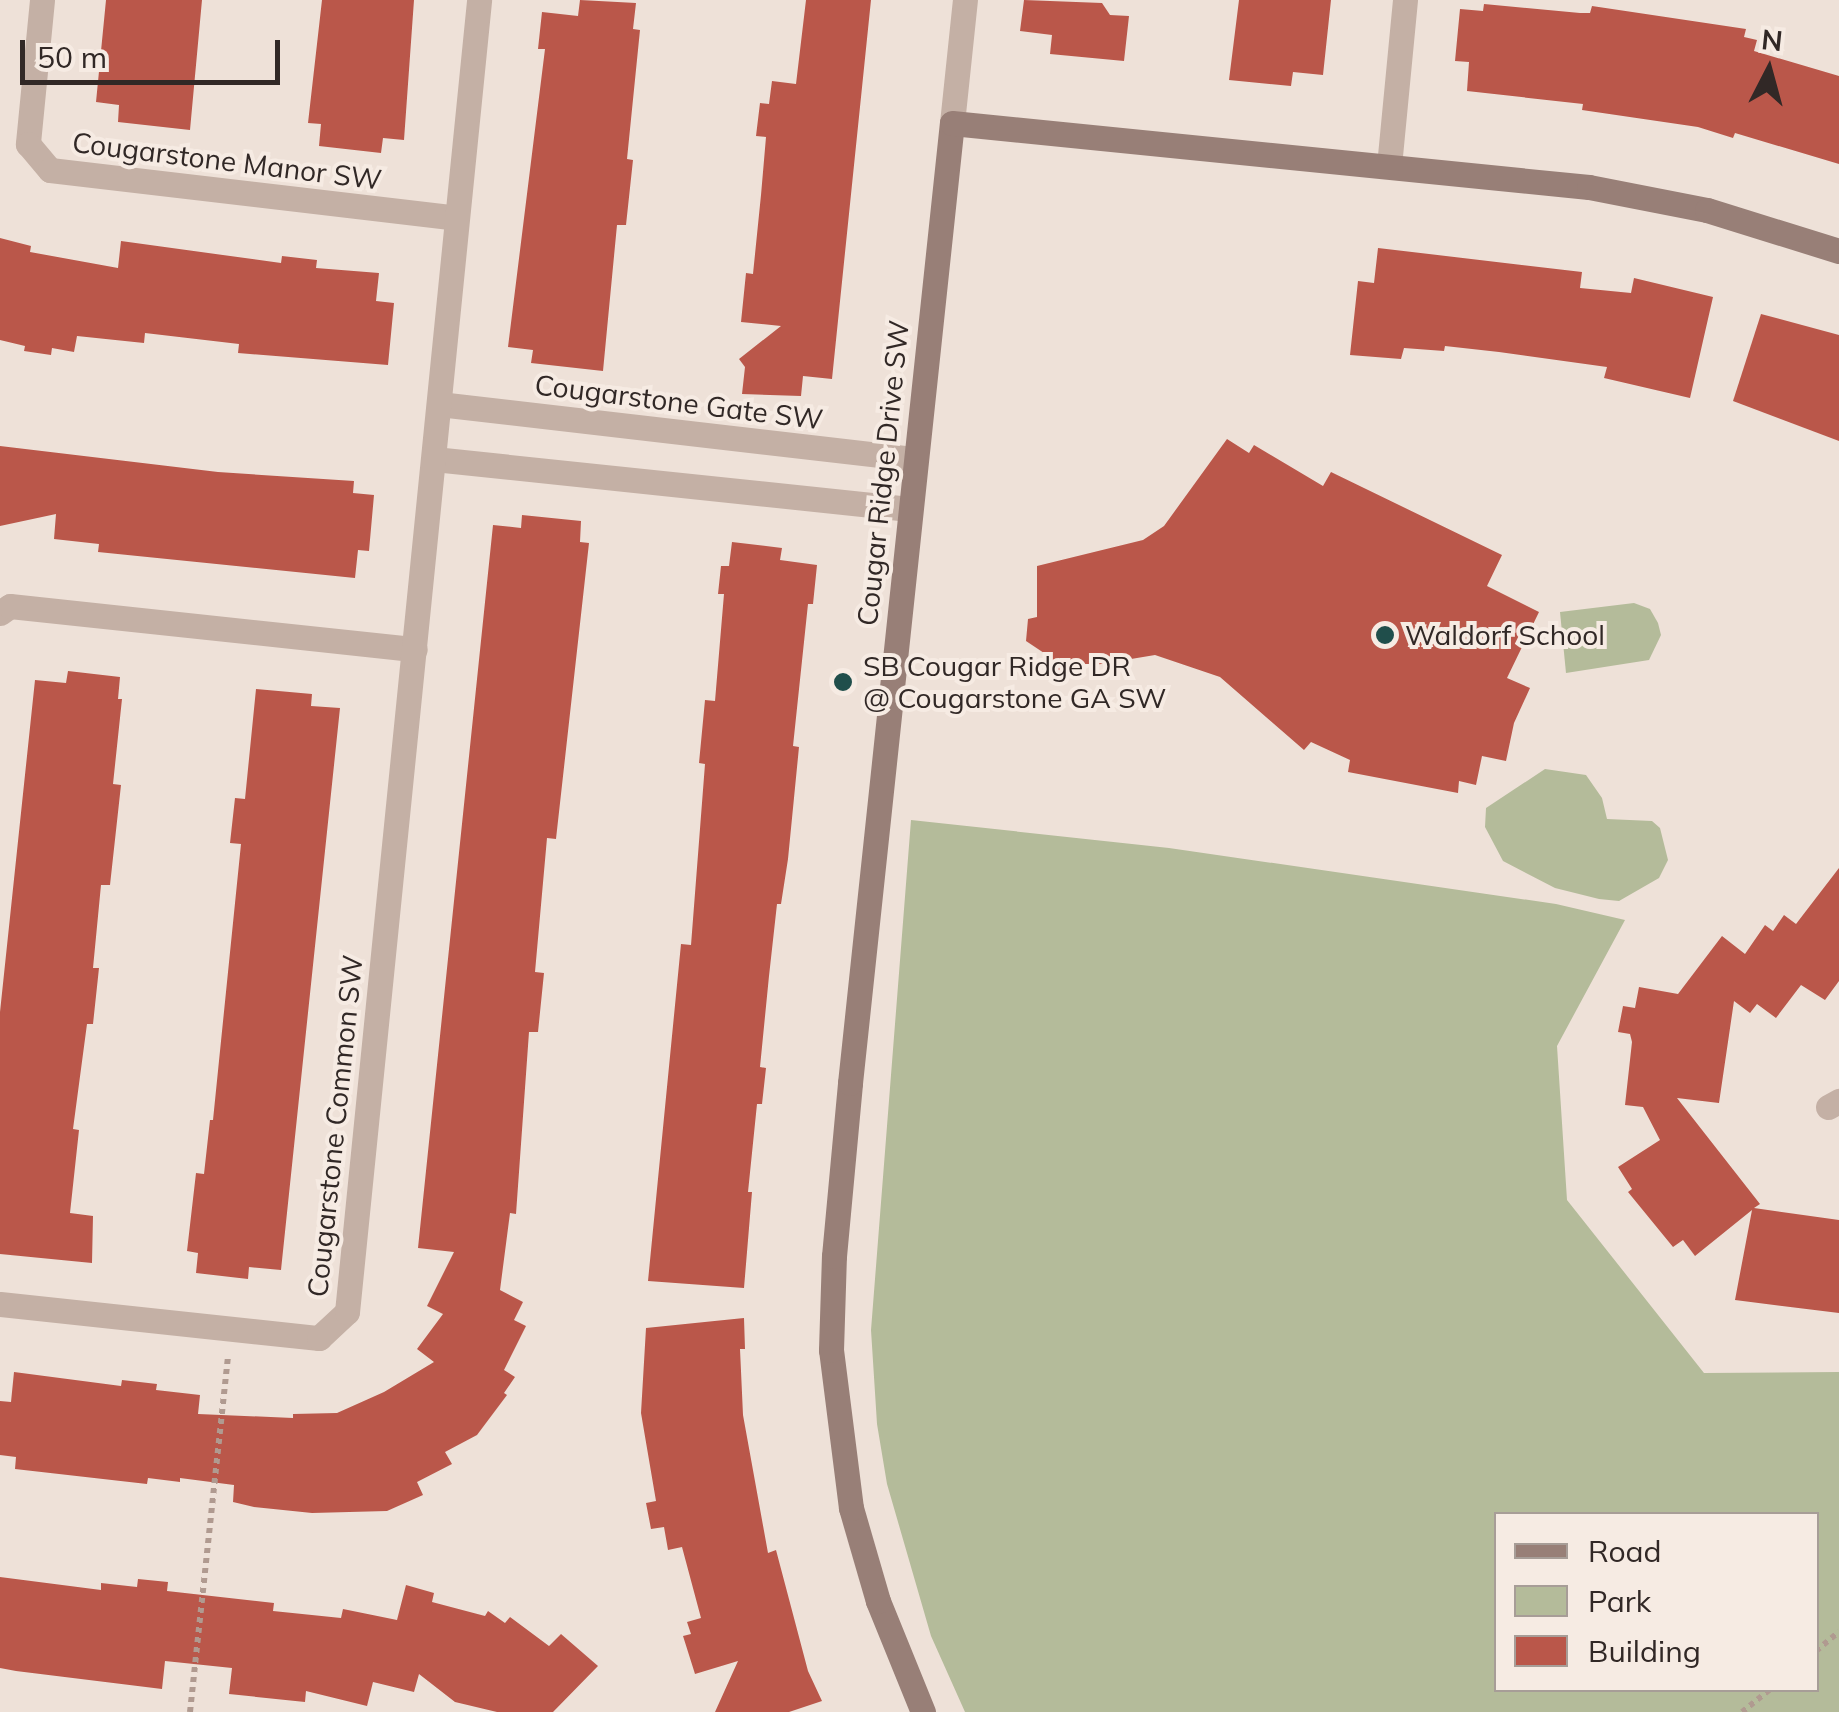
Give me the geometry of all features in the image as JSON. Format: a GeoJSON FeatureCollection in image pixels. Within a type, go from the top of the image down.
{"type":"FeatureCollection","features":[{"type":"Feature","properties":{"kind":"street","name":"Cougarstone Manor SW"},"geometry":{"type":"LineString","coordinates":[[42,0],[28,144],[50,170],[456,218]]}},
{"type":"Feature","properties":{"kind":"street"},"geometry":{"type":"LineString","coordinates":[[479,0],[434,460],[909,509]]}},
{"type":"Feature","properties":{"kind":"street"},"geometry":{"type":"LineString","coordinates":[[964,0],[952,123],[1389,166],[1622,194],[1707,210],[1839,250]]}},
{"type":"Feature","properties":{"kind":"street"},"geometry":{"type":"LineString","coordinates":[[1389,166],[1406,0]]}},
{"type":"Feature","properties":{"kind":"street","name":"Cougar Ridge Drive SW"},"geometry":{"type":"LineString","coordinates":[[923,1712],[878,1601],[851,1508],[831,1350],[834,1256],[850,1083],[913,459],[952,123]]}},
{"type":"Feature","properties":{"kind":"street","name":"Cougarstone Gate SW"},"geometry":{"type":"LineString","coordinates":[[439,404],[913,459]]}},
{"type":"Feature","properties":{"kind":"street","name":"Cougarstone Common SW"},"geometry":{"type":"LineString","coordinates":[[0,1304],[319,1338],[346,1312],[434,460]]}},
{"type":"Feature","properties":{"kind":"street"},"geometry":{"type":"LineString","coordinates":[[0,612],[10,606],[414,649]]}},
{"type":"Feature","properties":{"kind":"path"},"geometry":{"type":"LineString","coordinates":[[190,1712],[231,1329]]}},
{"type":"Feature","properties":{"kind":"path"},"geometry":{"type":"LineString","coordinates":[[1819,1648],[1839,1632]]}},
{"type":"Feature","properties":{"kind":"path"},"geometry":{"type":"LineString","coordinates":[[1742,1712],[1767,1692]]}},
{"type":"Feature","properties":{"kind":"green space"},"geometry":{"type":"Polygon","coordinates":[[[1634,603],[1650,609],[1658,623],[1661,635],[1649,660],[1566,673],[1560,612],[1634,603]]]}},
{"type":"Feature","properties":{"kind":"green space"},"geometry":{"type":"Polygon","coordinates":[[[1545,769],[1586,775],[1602,798],[1607,819],[1652,821],[1660,828],[1668,860],[1659,878],[1619,901],[1599,899],[1555,888],[1503,861],[1485,827],[1486,808],[1545,769]]]}},
{"type":"Feature","properties":{"kind":"green space"},"geometry":{"type":"Polygon","coordinates":[[[911,820],[1169,848],[1556,904],[1625,920],[1557,1046],[1567,1200],[1704,1373],[1839,1372],[1839,1712],[965,1712],[931,1636],[887,1484],[877,1424],[871,1330],[911,820]]]}},
{"type":"Feature","properties":{"kind":"building"},"geometry":{"type":"Polygon","coordinates":[[[106,0],[202,0],[190,130],[118,122],[119,105],[96,102],[106,0]]]}},
{"type":"Feature","properties":{"kind":"building"},"geometry":{"type":"Polygon","coordinates":[[[322,0],[414,0],[404,140],[383,138],[381,153],[319,146],[321,124],[308,123],[322,0]]]}},
{"type":"Feature","properties":{"kind":"building"},"geometry":{"type":"Polygon","coordinates":[[[580,0],[636,3],[633,29],[640,30],[627,159],[633,160],[626,225],[617,225],[603,371],[531,363],[533,350],[508,347],[545,49],[538,49],[542,12],[578,16],[580,0]]]}},
{"type":"Feature","properties":{"kind":"building"},"geometry":{"type":"Polygon","coordinates":[[[806,0],[871,0],[832,379],[803,376],[801,396],[742,394],[745,367],[739,359],[781,326],[741,322],[746,273],[753,274],[761,195],[766,137],[756,136],[760,103],[769,104],[772,81],[796,84],[806,0]]]}},
{"type":"Feature","properties":{"kind":"building"},"geometry":{"type":"Polygon","coordinates":[[[1024,0],[1102,3],[1110,15],[1129,16],[1124,61],[1050,54],[1052,35],[1020,31],[1024,0]]]}},
{"type":"Feature","properties":{"kind":"building"},"geometry":{"type":"Polygon","coordinates":[[[1239,0],[1331,0],[1323,75],[1293,72],[1291,86],[1229,80],[1239,0]]]}},
{"type":"Feature","properties":{"kind":"building"},"geometry":{"type":"Polygon","coordinates":[[[1484,4],[1580,13],[1590,13],[1592,6],[1746,29],[1744,37],[1757,40],[1754,51],[1839,76],[1839,164],[1735,133],[1733,138],[1698,127],[1582,110],[1583,104],[1467,91],[1469,62],[1455,61],[1460,9],[1483,11],[1484,4]]]}},
{"type":"Feature","properties":{"kind":"building"},"geometry":{"type":"Polygon","coordinates":[[[0,238],[31,246],[30,252],[118,268],[121,241],[281,263],[282,256],[317,260],[316,268],[379,273],[376,301],[394,303],[388,365],[238,353],[239,344],[145,333],[144,343],[77,336],[74,352],[52,348],[51,355],[24,351],[25,346],[0,340],[0,238]]]}},
{"type":"Feature","properties":{"kind":"building"},"geometry":{"type":"Polygon","coordinates":[[[1378,248],[1582,272],[1580,288],[1631,293],[1634,278],[1713,297],[1690,398],[1604,378],[1607,367],[1499,352],[1445,346],[1444,351],[1404,348],[1401,359],[1350,355],[1358,281],[1374,283],[1378,248]]]}},
{"type":"Feature","properties":{"kind":"building"},"geometry":{"type":"Polygon","coordinates":[[[1761,314],[1839,335],[1839,441],[1733,401],[1761,314]]]}},
{"type":"Feature","properties":{"kind":"building"},"geometry":{"type":"Polygon","coordinates":[[[1227,439],[1249,453],[1254,445],[1323,486],[1331,472],[1502,555],[1487,586],[1539,612],[1507,678],[1530,688],[1514,723],[1506,761],[1482,756],[1476,785],[1459,781],[1458,793],[1348,772],[1350,760],[1311,742],[1304,750],[1220,677],[1155,655],[1053,672],[1050,657],[1026,641],[1028,619],[1037,617],[1037,566],[1143,540],[1164,526],[1227,439]]]}},
{"type":"Feature","properties":{"kind":"building"},"geometry":{"type":"Polygon","coordinates":[[[0,446],[218,472],[354,481],[353,493],[374,495],[369,551],[358,550],[355,578],[98,552],[99,544],[54,539],[56,514],[0,526],[0,446]]]}},
{"type":"Feature","properties":{"kind":"building"},"geometry":{"type":"Polygon","coordinates":[[[522,515],[581,521],[580,542],[589,543],[556,839],[547,838],[535,972],[544,973],[538,1032],[529,1032],[516,1214],[510,1213],[500,1290],[523,1302],[514,1320],[526,1326],[504,1370],[515,1377],[504,1393],[507,1395],[477,1435],[445,1452],[452,1464],[417,1482],[423,1495],[387,1511],[312,1513],[254,1507],[233,1502],[234,1485],[180,1478],[180,1482],[148,1478],[147,1484],[15,1469],[16,1457],[0,1455],[0,1401],[11,1402],[14,1372],[121,1386],[122,1380],[157,1384],[156,1390],[200,1395],[198,1414],[293,1418],[293,1414],[337,1413],[384,1392],[434,1362],[417,1349],[443,1314],[427,1306],[454,1252],[418,1248],[493,525],[521,528],[522,515]]]}},
{"type":"Feature","properties":{"kind":"building"},"geometry":{"type":"Polygon","coordinates":[[[732,542],[782,548],[780,560],[817,565],[813,604],[808,604],[793,746],[799,747],[788,859],[781,904],[777,904],[769,976],[760,1067],[766,1068],[762,1104],[757,1104],[748,1192],[752,1192],[744,1288],[648,1281],[681,944],[691,945],[705,764],[699,763],[705,700],[715,701],[724,594],[718,594],[721,566],[729,566],[732,542]]]}},
{"type":"Feature","properties":{"kind":"building"},"geometry":{"type":"Polygon","coordinates":[[[68,671],[120,677],[118,699],[122,699],[113,784],[121,785],[110,885],[101,885],[93,968],[99,968],[93,1024],[87,1024],[73,1129],[79,1130],[70,1213],[93,1216],[92,1263],[0,1254],[0,1012],[35,680],[66,683],[68,671]]]}},
{"type":"Feature","properties":{"kind":"building"},"geometry":{"type":"Polygon","coordinates":[[[256,689],[312,694],[311,706],[340,708],[281,1270],[249,1267],[248,1279],[196,1273],[198,1253],[187,1251],[196,1173],[204,1174],[213,1120],[241,844],[230,843],[235,798],[245,799],[256,689]]]}},
{"type":"Feature","properties":{"kind":"building"},"geometry":{"type":"Polygon","coordinates":[[[1839,868],[1839,981],[1825,1000],[1801,985],[1776,1018],[1757,1004],[1750,1013],[1734,1001],[1719,1103],[1677,1098],[1760,1204],[1754,1208],[1839,1220],[1839,1313],[1735,1300],[1752,1210],[1695,1256],[1683,1240],[1673,1247],[1628,1192],[1632,1189],[1618,1167],[1660,1140],[1643,1107],[1625,1105],[1632,1042],[1630,1034],[1618,1032],[1623,1006],[1635,1008],[1639,987],[1678,994],[1722,936],[1745,954],[1765,925],[1773,931],[1784,915],[1796,924],[1839,868]]]}},
{"type":"Feature","properties":{"kind":"building"},"geometry":{"type":"Polygon","coordinates":[[[744,1318],[745,1349],[740,1349],[743,1415],[768,1553],[776,1550],[808,1671],[822,1701],[789,1712],[715,1712],[738,1661],[695,1674],[683,1636],[691,1634],[687,1622],[701,1618],[682,1547],[668,1550],[664,1527],[651,1529],[646,1503],[656,1501],[641,1413],[646,1328],[744,1318]]]}},
{"type":"Feature","properties":{"kind":"building"},"geometry":{"type":"Polygon","coordinates":[[[0,1577],[101,1590],[101,1583],[137,1587],[138,1579],[168,1582],[167,1591],[274,1603],[273,1611],[341,1618],[343,1609],[397,1620],[406,1585],[434,1593],[432,1602],[485,1616],[488,1611],[505,1623],[510,1617],[549,1646],[561,1634],[598,1666],[553,1712],[497,1712],[455,1702],[419,1674],[414,1692],[373,1682],[367,1706],[306,1691],[305,1702],[229,1694],[232,1668],[165,1661],[162,1689],[16,1671],[0,1668],[0,1577]]]}},
{"type":"Feature","properties":{"kind":"place","name":"Waldorf School"},"geometry":{"type":"Point","coordinates":[1385,635]}},
{"type":"Feature","properties":{"kind":"place","name":"SB Cougar Ridge DR @ Cougarstone GA SW"},"geometry":{"type":"Point","coordinates":[843,682]}}]}
